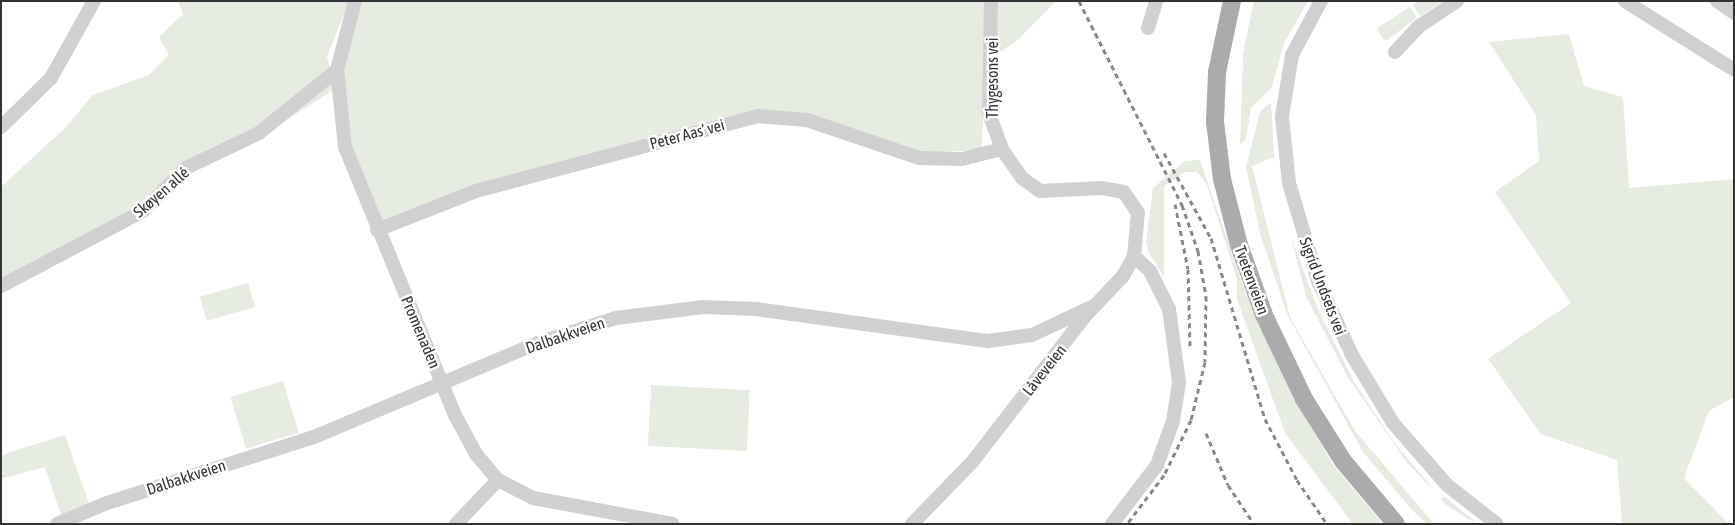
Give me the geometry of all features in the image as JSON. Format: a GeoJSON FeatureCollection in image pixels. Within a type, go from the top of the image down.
{"type":"FeatureCollection","features":[{"type":"Feature","properties":{"kind":"main road","name":"Tvetenveien"},"geometry":{"type":"LineString","coordinates":[[1230,4],[1217,72],[1217,146],[1246,267],[1276,343],[1317,421],[1355,478],[1396,524]]}},
{"type":"Feature","properties":{"kind":"street"},"geometry":{"type":"LineString","coordinates":[[1,126],[51,78],[94,1]]}},
{"type":"Feature","properties":{"kind":"street","name":"Promenaden"},"geometry":{"type":"LineString","coordinates":[[356,1],[337,70],[340,128],[377,230],[468,440],[498,480],[547,502],[673,524]]}},
{"type":"Feature","properties":{"kind":"street","name":"Thygesons vei"},"geometry":{"type":"LineString","coordinates":[[991,1],[989,113],[1002,149],[1022,178],[1040,191],[1102,188],[1124,192],[1132,200]]}},
{"type":"Feature","properties":{"kind":"street"},"geometry":{"type":"LineString","coordinates":[[1148,28],[1156,1]]}},
{"type":"Feature","properties":{"kind":"street","name":"Sigrid Undsets vei"},"geometry":{"type":"LineString","coordinates":[[1321,1],[1292,55],[1282,117],[1289,183],[1318,281],[1352,354],[1393,423],[1447,485],[1497,524]]}},
{"type":"Feature","properties":{"kind":"street"},"geometry":{"type":"LineString","coordinates":[[1395,52],[1418,26],[1456,1]]}},
{"type":"Feature","properties":{"kind":"street"},"geometry":{"type":"LineString","coordinates":[[1624,1],[1734,70]]}},
{"type":"Feature","properties":{"kind":"street"},"geometry":{"type":"LineString","coordinates":[[1717,1],[1734,13]]}},
{"type":"Feature","properties":{"kind":"street","name":"Skøyen allé"},"geometry":{"type":"LineString","coordinates":[[1,286],[143,211],[186,168],[259,133],[337,70]]}},
{"type":"Feature","properties":{"kind":"street","name":"Peter Aas’ vei"},"geometry":{"type":"LineString","coordinates":[[377,230],[476,191],[757,116],[807,120],[919,158],[962,159],[1002,149]]}},
{"type":"Feature","properties":{"kind":"street","name":"Låveveien"},"geometry":{"type":"LineString","coordinates":[[912,524],[974,461],[1094,306],[1123,276],[1134,256],[1138,214],[1132,200]]}},
{"type":"Feature","properties":{"kind":"street"},"geometry":{"type":"LineString","coordinates":[[1112,524],[1157,465],[1173,421],[1178,382],[1169,309],[1150,271],[1134,256]]}},
{"type":"Feature","properties":{"kind":"street","name":"Dalbakkveien"},"geometry":{"type":"LineString","coordinates":[[57,524],[107,503],[314,437],[573,330],[656,311],[756,308],[988,340],[1032,335],[1094,306]]}},
{"type":"Feature","properties":{"kind":"street"},"geometry":{"type":"LineString","coordinates":[[456,524],[498,480]]}},
{"type":"Feature","properties":{"kind":"shaded area"},"geometry":{"type":"Polygon","coordinates":[[[178,1],[349,1],[327,57],[335,89],[236,152],[177,175],[148,207],[1,284],[1,187],[66,127],[93,95],[149,75],[169,55],[159,37],[183,14],[178,1]]]}},
{"type":"Feature","properties":{"kind":"shaded area"},"geometry":{"type":"Polygon","coordinates":[[[361,1],[985,1],[988,70],[981,150],[915,153],[786,112],[473,186],[379,222],[355,167],[342,116],[345,53],[361,1]]]}},
{"type":"Feature","properties":{"kind":"shaded area"},"geometry":{"type":"Polygon","coordinates":[[[994,1],[1056,1],[1018,40],[996,55],[994,1]]]}},
{"type":"Feature","properties":{"kind":"shaded area"},"geometry":{"type":"Polygon","coordinates":[[[1254,1],[1308,1],[1284,43],[1272,87],[1251,108],[1246,139],[1240,145],[1243,53],[1254,1]]]}},
{"type":"Feature","properties":{"kind":"shaded area"},"geometry":{"type":"Polygon","coordinates":[[[1419,1],[1443,1],[1420,16],[1413,5],[1419,1]]]}},
{"type":"Feature","properties":{"kind":"shaded area"},"geometry":{"type":"Polygon","coordinates":[[[1410,7],[1417,18],[1387,40],[1383,39],[1377,28],[1410,7]]]}},
{"type":"Feature","properties":{"kind":"shaded area"},"geometry":{"type":"Polygon","coordinates":[[[1569,34],[1584,86],[1623,97],[1629,188],[1734,179],[1734,397],[1709,411],[1684,478],[1729,524],[1622,524],[1617,460],[1541,434],[1488,359],[1571,303],[1495,192],[1539,161],[1536,115],[1489,42],[1569,34]]]}},
{"type":"Feature","properties":{"kind":"shaded area"},"geometry":{"type":"Polygon","coordinates":[[[1271,102],[1274,157],[1252,166],[1290,317],[1355,431],[1434,524],[1427,524],[1412,510],[1363,452],[1288,316],[1261,237],[1246,167],[1260,112],[1271,102]]]}},
{"type":"Feature","properties":{"kind":"shaded area"},"geometry":{"type":"Polygon","coordinates":[[[1200,160],[1246,294],[1293,397],[1334,466],[1383,524],[1353,524],[1285,433],[1237,299],[1237,279],[1207,185],[1197,172],[1185,172],[1164,186],[1164,277],[1149,253],[1146,242],[1153,188],[1185,161],[1200,160]]]}},
{"type":"Feature","properties":{"kind":"shaded area"},"geometry":{"type":"Polygon","coordinates":[[[1291,237],[1317,307],[1353,380],[1393,441],[1436,492],[1408,464],[1347,376],[1306,296],[1291,237]]]}},
{"type":"Feature","properties":{"kind":"shaded area"},"geometry":{"type":"Polygon","coordinates":[[[248,283],[255,307],[207,321],[200,297],[248,283]]]}},
{"type":"Feature","properties":{"kind":"shaded area"},"geometry":{"type":"Polygon","coordinates":[[[283,381],[299,433],[246,449],[230,397],[283,381]]]}},
{"type":"Feature","properties":{"kind":"shaded area"},"geometry":{"type":"Polygon","coordinates":[[[651,385],[750,390],[747,451],[648,446],[651,385]]]}},
{"type":"Feature","properties":{"kind":"shaded area"},"geometry":{"type":"Polygon","coordinates":[[[65,435],[89,504],[61,515],[45,467],[1,479],[1,455],[65,435]]]}},
{"type":"Feature","properties":{"kind":"shaded area"},"geometry":{"type":"Polygon","coordinates":[[[1444,496],[1476,524],[1445,504],[1441,499],[1444,496]]]}},
{"type":"Feature","properties":{"kind":"railway"},"geometry":{"type":"LineString","coordinates":[[1079,1],[1182,205],[1198,251],[1206,296],[1205,362],[1191,420],[1164,475],[1127,524]]}},
{"type":"Feature","properties":{"kind":"railway"},"geometry":{"type":"LineString","coordinates":[[1164,153],[1211,238],[1265,419],[1297,480],[1327,524]]}},
{"type":"Feature","properties":{"kind":"railway"},"geometry":{"type":"LineString","coordinates":[[1175,204],[1188,269],[1190,348]]}},
{"type":"Feature","properties":{"kind":"railway"},"geometry":{"type":"LineString","coordinates":[[1206,433],[1228,485],[1254,524]]}}]}
